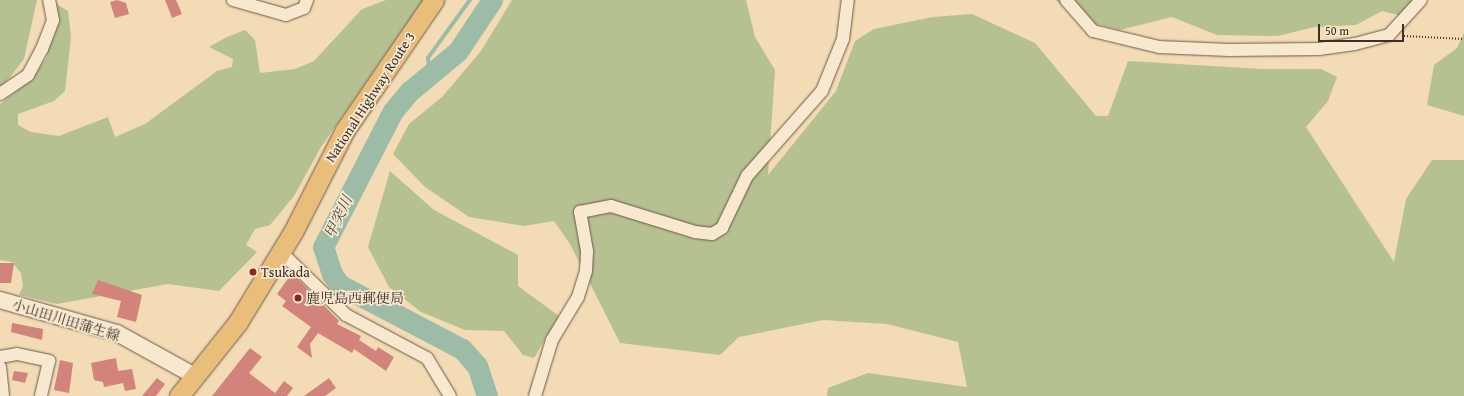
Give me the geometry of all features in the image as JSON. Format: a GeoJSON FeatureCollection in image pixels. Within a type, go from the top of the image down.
{"type":"FeatureCollection","features":[{"type":"Feature","properties":{"kind":"highway","name":"National Highway Route 3"},"geometry":{"type":"LineString","coordinates":[[179,396],[238,322],[281,252],[345,130],[434,0]]}},
{"type":"Feature","properties":{"kind":"main road","name":"小山田川田蒲生線"},"geometry":{"type":"LineString","coordinates":[[0,300],[112,331],[195,376]]}},
{"type":"Feature","properties":{"kind":"street"},"geometry":{"type":"LineString","coordinates":[[0,94],[28,75],[42,49],[53,20],[49,0]]}},
{"type":"Feature","properties":{"kind":"street"},"geometry":{"type":"LineString","coordinates":[[233,0],[286,15],[304,8],[307,0]]}},
{"type":"Feature","properties":{"kind":"street"},"geometry":{"type":"LineString","coordinates":[[535,396],[552,340],[578,297],[586,271],[587,251],[580,212],[611,206],[695,232],[712,234],[722,228],[747,176],[822,91],[843,39],[848,0]]}},
{"type":"Feature","properties":{"kind":"street"},"geometry":{"type":"LineString","coordinates":[[1066,0],[1093,31],[1158,47],[1319,49],[1389,35],[1421,0]]}},
{"type":"Feature","properties":{"kind":"street"},"geometry":{"type":"LineString","coordinates":[[281,252],[346,314],[427,358],[450,396]]}},
{"type":"Feature","properties":{"kind":"street"},"geometry":{"type":"LineString","coordinates":[[0,357],[17,354],[49,361],[41,396]]}},
{"type":"Feature","properties":{"kind":"street"},"geometry":{"type":"LineString","coordinates":[[0,367],[3,396]]}},
{"type":"Feature","properties":{"kind":"path"},"geometry":{"type":"LineString","coordinates":[[1389,35],[1464,39]]}},
{"type":"Feature","properties":{"kind":"green space"},"geometry":{"type":"Polygon","coordinates":[[[0,0],[37,0],[24,59],[0,90],[0,0]]]}},
{"type":"Feature","properties":{"kind":"green space"},"geometry":{"type":"Polygon","coordinates":[[[386,0],[423,0],[321,147],[294,196],[270,225],[255,229],[246,245],[257,252],[219,291],[168,284],[57,304],[19,295],[23,286],[21,273],[12,262],[0,260],[0,104],[33,77],[47,57],[55,3],[68,11],[71,37],[65,91],[54,101],[18,114],[18,125],[31,132],[59,136],[108,117],[115,137],[145,124],[217,71],[232,67],[233,59],[209,47],[227,37],[245,30],[255,40],[260,73],[295,69],[314,61],[362,9],[386,0]]]}},
{"type":"Feature","properties":{"kind":"green space"},"geometry":{"type":"Polygon","coordinates":[[[512,0],[746,0],[755,37],[775,70],[768,175],[836,91],[855,41],[874,29],[933,17],[972,14],[1035,43],[1096,116],[1108,116],[1128,61],[1262,69],[1321,69],[1337,77],[1328,101],[1306,127],[1394,262],[1406,199],[1432,160],[1464,160],[1464,396],[827,396],[828,388],[868,373],[967,387],[958,342],[887,324],[823,320],[739,337],[720,355],[620,343],[570,244],[554,221],[524,226],[469,217],[425,187],[393,154],[409,124],[442,97],[481,51],[512,0]]]}},
{"type":"Feature","properties":{"kind":"green space"},"geometry":{"type":"Polygon","coordinates":[[[1055,0],[1415,0],[1413,19],[1382,11],[1356,25],[1314,27],[1278,36],[1217,35],[1172,17],[1120,30],[1084,21],[1055,0]]]}},
{"type":"Feature","properties":{"kind":"green space"},"geometry":{"type":"Polygon","coordinates":[[[1464,33],[1464,116],[1427,105],[1434,65],[1457,48],[1464,33]]]}},
{"type":"Feature","properties":{"kind":"green space"},"geometry":{"type":"Polygon","coordinates":[[[390,171],[434,210],[518,255],[518,286],[559,316],[534,358],[523,355],[504,331],[465,330],[421,312],[389,287],[368,247],[390,171]]]}},
{"type":"Feature","properties":{"kind":"building"},"geometry":{"type":"Polygon","coordinates":[[[117,0],[126,3],[129,14],[115,18],[110,2],[117,0]]]}},
{"type":"Feature","properties":{"kind":"building"},"geometry":{"type":"Polygon","coordinates":[[[165,0],[176,0],[182,14],[172,18],[165,0]]]}},
{"type":"Feature","properties":{"kind":"building"},"geometry":{"type":"Polygon","coordinates":[[[0,263],[14,263],[11,283],[0,283],[0,263]]]}},
{"type":"Feature","properties":{"kind":"building"},"geometry":{"type":"Polygon","coordinates":[[[292,273],[339,321],[337,324],[361,336],[359,340],[376,351],[378,347],[394,357],[386,371],[354,349],[352,353],[318,333],[310,344],[312,358],[297,347],[311,327],[282,306],[286,301],[277,294],[292,273]]]}},
{"type":"Feature","properties":{"kind":"building"},"geometry":{"type":"Polygon","coordinates":[[[98,280],[142,295],[136,322],[117,317],[121,301],[92,294],[98,280]]]}},
{"type":"Feature","properties":{"kind":"building"},"geometry":{"type":"Polygon","coordinates":[[[12,323],[43,329],[42,340],[11,332],[12,323]]]}},
{"type":"Feature","properties":{"kind":"building"},"geometry":{"type":"Polygon","coordinates":[[[250,348],[262,357],[249,373],[275,393],[284,381],[293,388],[287,396],[212,396],[250,348]]]}},
{"type":"Feature","properties":{"kind":"building"},"geometry":{"type":"Polygon","coordinates":[[[116,358],[118,371],[132,369],[136,389],[125,391],[123,383],[104,387],[103,382],[94,380],[91,363],[116,358]]]}},
{"type":"Feature","properties":{"kind":"building"},"geometry":{"type":"Polygon","coordinates":[[[60,360],[73,363],[69,393],[54,390],[60,360]]]}},
{"type":"Feature","properties":{"kind":"building"},"geometry":{"type":"Polygon","coordinates":[[[14,371],[28,373],[25,383],[12,380],[14,371]]]}},
{"type":"Feature","properties":{"kind":"building"},"geometry":{"type":"Polygon","coordinates":[[[157,378],[165,384],[156,396],[142,396],[157,378]]]}},
{"type":"Feature","properties":{"kind":"building"},"geometry":{"type":"Polygon","coordinates":[[[329,378],[336,388],[325,396],[304,396],[329,378]]]}},
{"type":"Feature","properties":{"kind":"waterway"},"geometry":{"type":"LineString","coordinates":[[430,75],[428,58],[470,0]]}},
{"type":"Feature","properties":{"kind":"waterway","name":"甲突川"},"geometry":{"type":"LineString","coordinates":[[487,396],[477,366],[462,349],[340,285],[332,274],[323,247],[393,111],[410,91],[458,51],[492,0]]}},
{"type":"Feature","properties":{"kind":"place","name":"Tsukada"},"geometry":{"type":"Point","coordinates":[253,272]}},
{"type":"Feature","properties":{"kind":"place","name":"鹿児島西郵便局"},"geometry":{"type":"Point","coordinates":[298,298]}}]}
